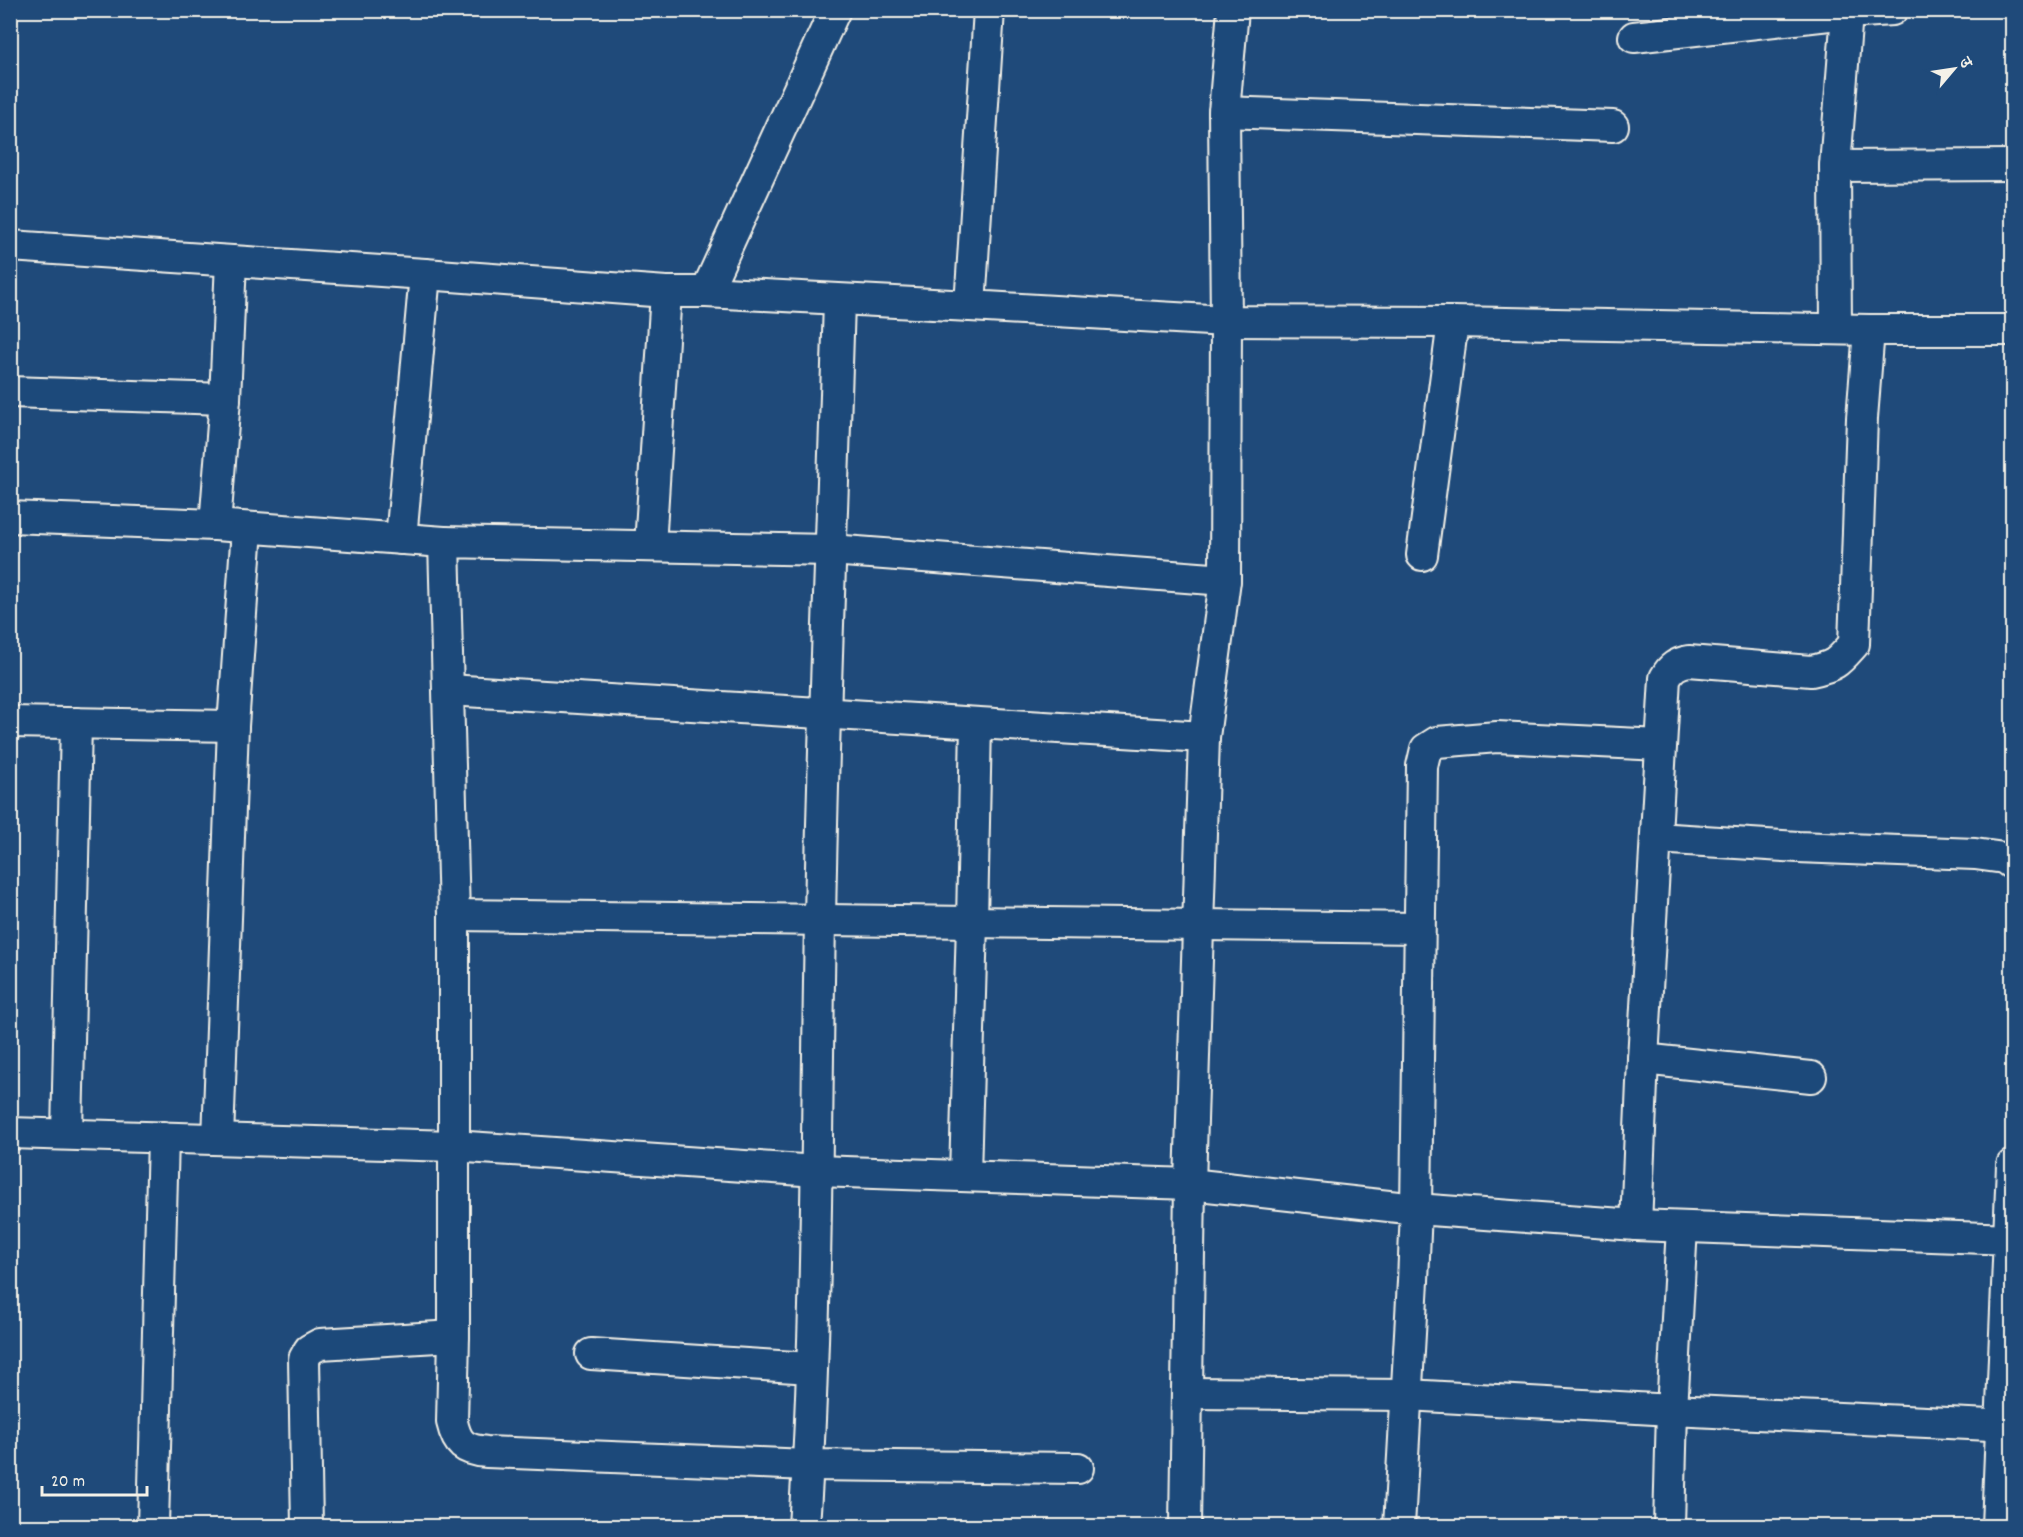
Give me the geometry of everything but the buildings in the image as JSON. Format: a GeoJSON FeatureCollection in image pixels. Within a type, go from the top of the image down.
{"type":"FeatureCollection","features":[{"type":"Feature","properties":{"kind":"street"},"geometry":{"type":"LineString","coordinates":[[706,292],[835,10]]}},
{"type":"Feature","properties":{"kind":"street"},"geometry":{"type":"LineString","coordinates":[[970,306],[989,10]]}},
{"type":"Feature","properties":{"kind":"street"},"geometry":{"type":"LineString","coordinates":[[1185,1527],[1190,1184],[1204,737],[1224,580],[1226,321],[1224,112],[1233,10]]}},
{"type":"Feature","properties":{"kind":"street"},"geometry":{"type":"LineString","coordinates":[[1634,37],[1892,10]]}},
{"type":"Feature","properties":{"kind":"street"},"geometry":{"type":"LineString","coordinates":[[1836,329],[1835,166],[1847,13]]}},
{"type":"Feature","properties":{"kind":"street"},"geometry":{"type":"LineString","coordinates":[[1224,112],[1613,126]]}},
{"type":"Feature","properties":{"kind":"street"},"geometry":{"type":"LineString","coordinates":[[1835,166],[2013,165]]}},
{"type":"Feature","properties":{"kind":"street"},"geometry":{"type":"LineString","coordinates":[[10,246],[666,292],[706,292],[1226,321],[1453,321],[1869,330],[2013,330]]}},
{"type":"Feature","properties":{"kind":"street"},"geometry":{"type":"LineString","coordinates":[[215,525],[225,399],[231,261]]}},
{"type":"Feature","properties":{"kind":"street"},"geometry":{"type":"LineString","coordinates":[[401,539],[425,274]]}},
{"type":"Feature","properties":{"kind":"street"},"geometry":{"type":"LineString","coordinates":[[650,546],[666,292]]}},
{"type":"Feature","properties":{"kind":"street"},"geometry":{"type":"LineString","coordinates":[[804,1527],[817,1171],[820,921],[839,301]]}},
{"type":"Feature","properties":{"kind":"street"},"geometry":{"type":"LineString","coordinates":[[1422,555],[1453,321]]}},
{"type":"Feature","properties":{"kind":"street"},"geometry":{"type":"LineString","coordinates":[[1636,1225],[1665,678],[1669,670],[1678,663],[1689,661],[1811,671],[1831,667],[1854,644],[1862,418],[1869,330]]}},
{"type":"Feature","properties":{"kind":"street"},"geometry":{"type":"LineString","coordinates":[[10,392],[225,399]]}},
{"type":"Feature","properties":{"kind":"street"},"geometry":{"type":"LineString","coordinates":[[10,517],[215,525],[444,542],[831,550],[1224,580]]}},
{"type":"Feature","properties":{"kind":"street"},"geometry":{"type":"LineString","coordinates":[[218,1139],[233,726],[247,529]]}},
{"type":"Feature","properties":{"kind":"street"},"geometry":{"type":"LineString","coordinates":[[444,542],[454,915],[452,1422],[455,1436],[469,1450],[808,1465],[1078,1468]]}},
{"type":"Feature","properties":{"kind":"street"},"geometry":{"type":"LineString","coordinates":[[449,690],[1204,737]]}},
{"type":"Feature","properties":{"kind":"street"},"geometry":{"type":"LineString","coordinates":[[10,722],[233,726]]}},
{"type":"Feature","properties":{"kind":"street"},"geometry":{"type":"LineString","coordinates":[[67,1134],[76,723]]}},
{"type":"Feature","properties":{"kind":"street"},"geometry":{"type":"LineString","coordinates":[[965,1176],[976,723]]}},
{"type":"Feature","properties":{"kind":"street"},"geometry":{"type":"LineString","coordinates":[[1399,1527],[1416,1209],[1422,766],[1426,749],[1437,742],[1497,737],[1661,745]]}},
{"type":"Feature","properties":{"kind":"street"},"geometry":{"type":"LineString","coordinates":[[1656,838],[1798,847],[1975,854],[2004,858],[2013,864]]}},
{"type":"Feature","properties":{"kind":"street"},"geometry":{"type":"LineString","coordinates":[[454,915],[1419,928]]}},
{"type":"Feature","properties":{"kind":"street"},"geometry":{"type":"LineString","coordinates":[[1643,1059],[1811,1077]]}},
{"type":"Feature","properties":{"kind":"street"},"geometry":{"type":"LineString","coordinates":[[10,1133],[453,1146],[817,1171],[1190,1184],[1416,1209],[1636,1225],[2011,1239]]}},
{"type":"Feature","properties":{"kind":"street"},"geometry":{"type":"LineString","coordinates":[[153,1527],[164,1137]]}},
{"type":"Feature","properties":{"kind":"street"},"geometry":{"type":"LineString","coordinates":[[1997,1527],[2007,1425],[2013,1165]]}},
{"type":"Feature","properties":{"kind":"street"},"geometry":{"type":"LineString","coordinates":[[1669,1527],[1671,1410],[1682,1227]]}},
{"type":"Feature","properties":{"kind":"street"},"geometry":{"type":"LineString","coordinates":[[307,1527],[304,1359],[309,1350],[320,1344],[454,1336]]}},
{"type":"Feature","properties":{"kind":"street"},"geometry":{"type":"LineString","coordinates":[[591,1354],[811,1368]]}},
{"type":"Feature","properties":{"kind":"street"},"geometry":{"type":"LineString","coordinates":[[1188,1393],[1407,1395],[2007,1425]]}}]}
